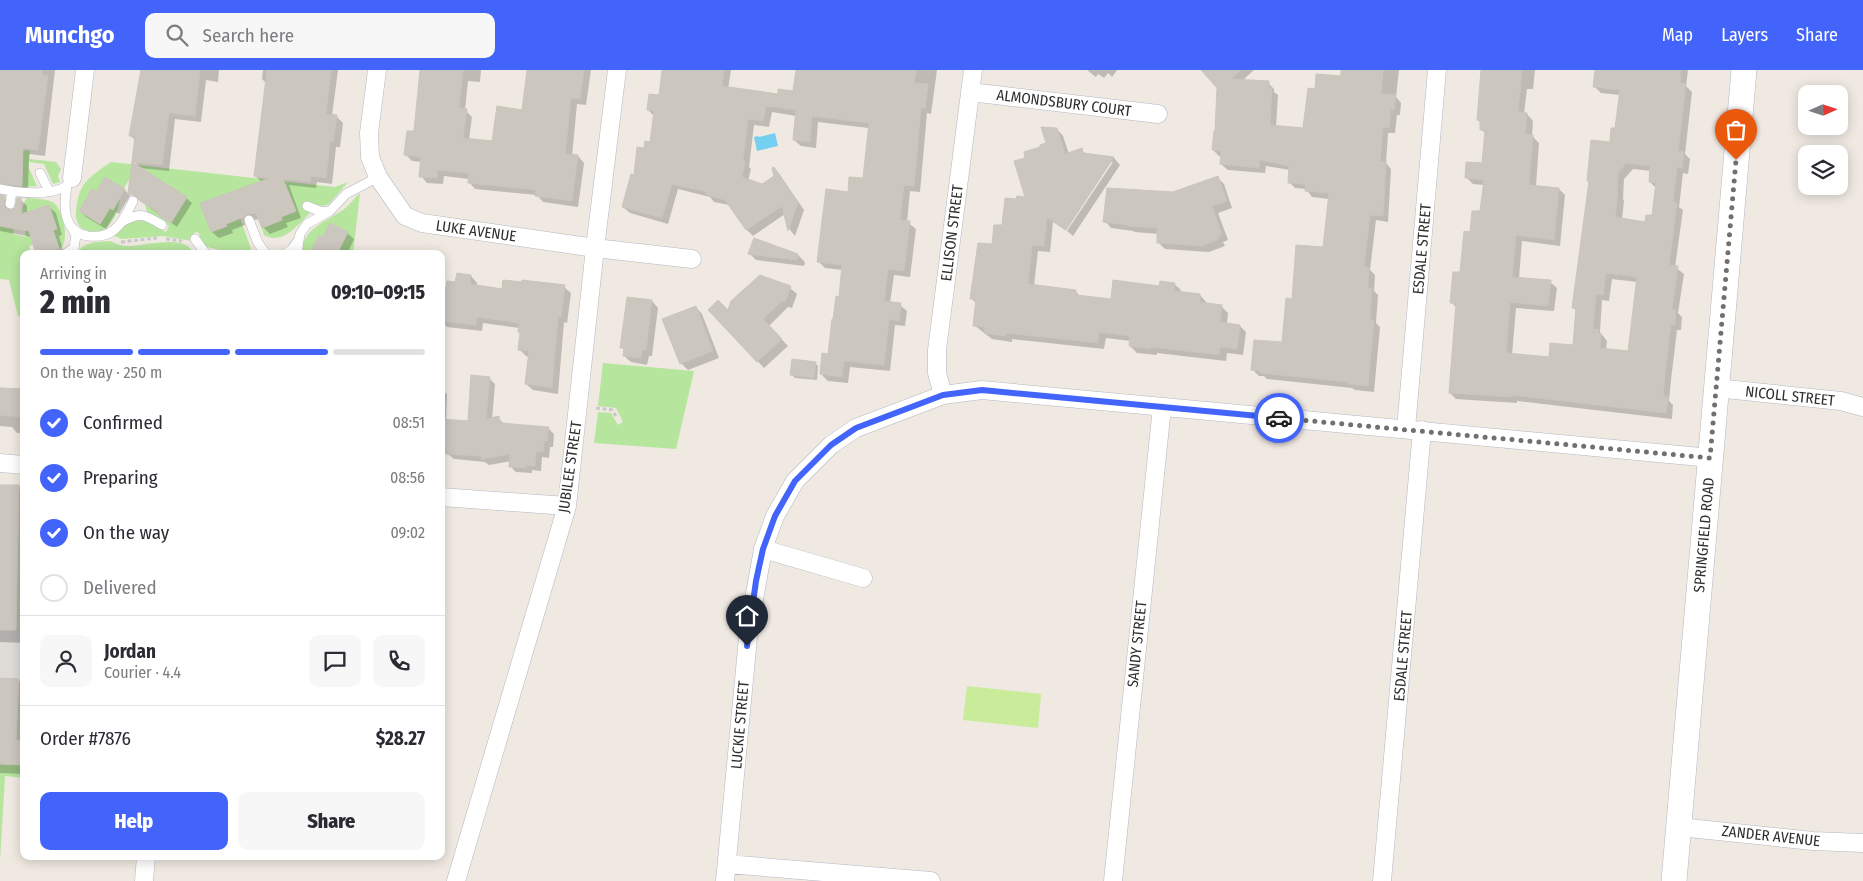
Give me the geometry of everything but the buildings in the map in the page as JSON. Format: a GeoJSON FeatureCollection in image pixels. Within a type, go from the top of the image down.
{"type":"FeatureCollection","features":[{"type":"Feature","properties":{"kind":"main road","name":"SPRINGFIELD ROAD"},"geometry":{"type":"LineString","coordinates":[[1674,881],[1744,70]]}},
{"type":"Feature","properties":{"kind":"street"},"geometry":{"type":"LineString","coordinates":[[70,182],[85,70]]}},
{"type":"Feature","properties":{"kind":"street","name":"LUKE AVENUE"},"geometry":{"type":"LineString","coordinates":[[377,70],[369,133],[370,157],[378,177],[405,216],[422,224],[595,248],[692,259]]}},
{"type":"Feature","properties":{"kind":"street","name":"JUBILEE STREET"},"geometry":{"type":"LineString","coordinates":[[456,881],[567,506],[595,248],[617,70]]}},
{"type":"Feature","properties":{"kind":"street","name":"ELLISON STREET"},"geometry":{"type":"LineString","coordinates":[[943,395],[937,372],[937,350],[973,70]]}},
{"type":"Feature","properties":{"kind":"street","name":"ESDALE STREET"},"geometry":{"type":"LineString","coordinates":[[1382,881],[1438,70]]}},
{"type":"Feature","properties":{"kind":"street","name":"ALMONDSBURY COURT"},"geometry":{"type":"LineString","coordinates":[[970,92],[1158,114]]}},
{"type":"Feature","properties":{"kind":"street","name":"NICOLL STREET"},"geometry":{"type":"LineString","coordinates":[[1716,388],[1841,401],[1863,407]]}},
{"type":"Feature","properties":{"kind":"street","name":"LUCKIE STREET"},"geometry":{"type":"LineString","coordinates":[[726,872],[749,627],[763,549],[775,516],[795,481],[831,445],[856,428],[943,395],[982,390],[1710,458]]}},
{"type":"Feature","properties":{"kind":"street","name":"SANDY STREET"},"geometry":{"type":"LineString","coordinates":[[1113,881],[1162,407]]}},
{"type":"Feature","properties":{"kind":"street"},"geometry":{"type":"LineString","coordinates":[[0,463],[20,465]]}},
{"type":"Feature","properties":{"kind":"street"},"geometry":{"type":"LineString","coordinates":[[445,496],[567,506]]}},
{"type":"Feature","properties":{"kind":"street"},"geometry":{"type":"LineString","coordinates":[[763,549],[863,578]]}},
{"type":"Feature","properties":{"kind":"street","name":"ZANDER AVENUE"},"geometry":{"type":"LineString","coordinates":[[1679,827],[1813,841],[1863,843]]}},
{"type":"Feature","properties":{"kind":"street"},"geometry":{"type":"LineString","coordinates":[[144,881],[146,860]]}},
{"type":"Feature","properties":{"kind":"street"},"geometry":{"type":"LineString","coordinates":[[726,872],[931,881]]}},
{"type":"Feature","properties":{"kind":"lane"},"geometry":{"type":"LineString","coordinates":[[40,173],[49,191]]}},
{"type":"Feature","properties":{"kind":"lane"},"geometry":{"type":"LineString","coordinates":[[297,250],[300,234],[307,224],[330,211],[346,194],[378,177]]}},
{"type":"Feature","properties":{"kind":"lane"},"geometry":{"type":"LineString","coordinates":[[0,189],[12,192],[49,191],[70,182]]}},
{"type":"Feature","properties":{"kind":"lane"},"geometry":{"type":"LineString","coordinates":[[70,182],[65,203],[66,215],[76,235],[73,250]]}},
{"type":"Feature","properties":{"kind":"lane"},"geometry":{"type":"LineString","coordinates":[[10,204],[12,192]]}},
{"type":"Feature","properties":{"kind":"lane"},"geometry":{"type":"LineString","coordinates":[[72,230],[95,237],[105,235],[122,222],[133,201]]}},
{"type":"Feature","properties":{"kind":"lane"},"geometry":{"type":"LineString","coordinates":[[307,206],[322,212],[330,211]]}},
{"type":"Feature","properties":{"kind":"lane"},"geometry":{"type":"LineString","coordinates":[[122,222],[136,215],[143,215],[162,225]]}},
{"type":"Feature","properties":{"kind":"lane"},"geometry":{"type":"LineString","coordinates":[[249,220],[258,243],[263,250]]}},
{"type":"Feature","properties":{"kind":"lane"},"geometry":{"type":"LineString","coordinates":[[291,250],[298,242]]}},
{"type":"Feature","properties":{"kind":"path"},"geometry":{"type":"LineString","coordinates":[[105,235],[121,242],[164,238],[184,241],[201,247]]}},
{"type":"Feature","properties":{"kind":"path"},"geometry":{"type":"LineString","coordinates":[[596,408],[612,410],[616,416]]}},
{"type":"Feature","properties":{"kind":"green space"},"geometry":{"type":"Polygon","coordinates":[[[0,148],[30,151],[30,159],[56,162],[61,169],[58,176],[60,182],[53,184],[44,164],[29,162],[29,168],[37,186],[22,187],[0,148]]]}},
{"type":"Feature","properties":{"kind":"green space"},"geometry":{"type":"Polygon","coordinates":[[[111,162],[335,187],[348,182],[329,204],[321,206],[308,201],[303,208],[310,213],[290,232],[277,238],[264,235],[262,228],[282,220],[281,217],[201,203],[211,232],[227,226],[226,224],[240,218],[251,249],[220,250],[203,245],[199,233],[196,232],[192,235],[192,241],[163,236],[122,239],[114,236],[126,223],[138,220],[166,232],[169,226],[147,212],[145,204],[171,223],[187,197],[174,189],[134,172],[124,188],[105,177],[96,192],[92,189],[79,211],[100,224],[110,208],[113,209],[120,199],[116,214],[108,226],[96,232],[80,227],[77,221],[76,207],[81,189],[99,170],[111,162]]]}},
{"type":"Feature","properties":{"kind":"green space"},"geometry":{"type":"Polygon","coordinates":[[[360,193],[353,250],[339,250],[348,232],[331,223],[323,237],[319,236],[312,250],[301,250],[305,238],[310,232],[348,206],[360,193]]]}},
{"type":"Feature","properties":{"kind":"green space"},"geometry":{"type":"Polygon","coordinates":[[[27,198],[46,200],[55,204],[63,218],[65,237],[62,247],[59,248],[53,230],[56,228],[49,206],[27,213],[29,232],[33,245],[29,246],[30,250],[20,250],[20,316],[18,316],[9,280],[0,279],[0,226],[14,229],[13,234],[26,237],[22,212],[27,198]]]}},
{"type":"Feature","properties":{"kind":"green space"},"geometry":{"type":"Polygon","coordinates":[[[110,241],[120,245],[133,246],[174,242],[183,244],[191,250],[80,250],[87,244],[110,241]]]}},
{"type":"Feature","properties":{"kind":"green space"},"geometry":{"type":"Polygon","coordinates":[[[603,363],[694,371],[676,449],[594,443],[598,412],[611,413],[618,425],[623,422],[616,408],[598,406],[603,363]]]}},
{"type":"Feature","properties":{"kind":"green space"},"geometry":{"type":"Polygon","coordinates":[[[967,686],[1041,694],[1038,728],[963,720],[967,686]]]}},
{"type":"Feature","properties":{"kind":"green space"},"geometry":{"type":"Polygon","coordinates":[[[0,764],[20,765],[20,778],[5,776],[0,861],[0,764]]]}},
{"type":"Feature","properties":{"kind":"shaded area"},"geometry":{"type":"Polygon","coordinates":[[[20,492],[20,740],[16,740],[0,678],[0,630],[16,630],[20,492]]]}},
{"type":"Feature","properties":{"kind":"water"},"geometry":{"type":"Polygon","coordinates":[[[775,133],[778,146],[757,151],[754,137],[775,133]]]}},
{"type":"Feature","properties":{"kind":"way so far"},"geometry":{"type":"LineString","coordinates":[[1279,418],[1710,458],[1736,160]]}},
{"type":"Feature","properties":{"kind":"route"},"geometry":{"type":"LineString","coordinates":[[747,646],[756,581],[763,549],[775,516],[795,481],[831,445],[856,428],[891,413],[943,395],[982,390],[1279,418]]}}]}
